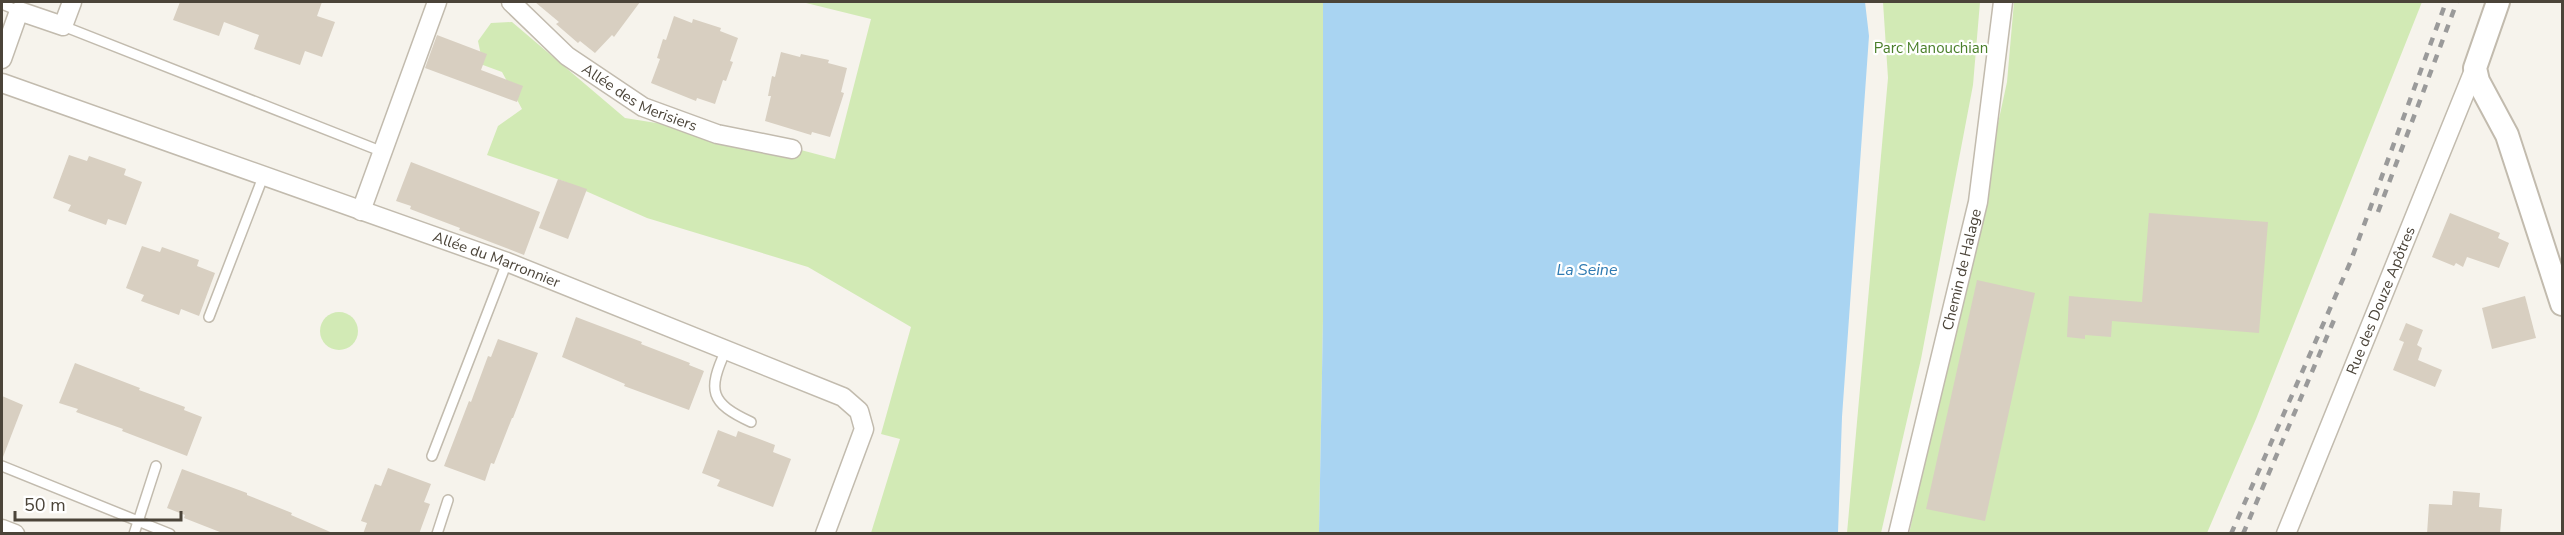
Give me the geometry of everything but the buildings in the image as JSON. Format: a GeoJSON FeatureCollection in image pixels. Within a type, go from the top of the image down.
{"type":"FeatureCollection","features":[{"type":"Feature","properties":{"kind":"street"},"geometry":{"type":"LineString","coordinates":[[2,59],[19,11],[63,26],[72,2]]}},
{"type":"Feature","properties":{"kind":"street"},"geometry":{"type":"LineString","coordinates":[[361,211],[437,2]]}},
{"type":"Feature","properties":{"kind":"street","name":"Allée des Merisiers"},"geometry":{"type":"LineString","coordinates":[[511,2],[567,56],[643,107],[717,134],[792,149]]}},
{"type":"Feature","properties":{"kind":"street","name":"Chemin de Halage"},"geometry":{"type":"LineString","coordinates":[[1898,534],[1978,202],[2001,35],[2003,2]]}},
{"type":"Feature","properties":{"kind":"street"},"geometry":{"type":"LineString","coordinates":[[2498,2],[2475,68],[2478,81],[2507,135],[2562,304]]}},
{"type":"Feature","properties":{"kind":"street","name":"Rue des Douze Apôtres"},"geometry":{"type":"LineString","coordinates":[[2286,534],[2475,68]]}},
{"type":"Feature","properties":{"kind":"street","name":"Allée du Marronnier"},"geometry":{"type":"LineString","coordinates":[[2,83],[507,262],[843,397],[859,411],[864,429],[825,534]]}},
{"type":"Feature","properties":{"kind":"street"},"geometry":{"type":"LineString","coordinates":[[2,529],[15,534]]}},
{"type":"Feature","properties":{"kind":"lane"},"geometry":{"type":"LineString","coordinates":[[2,4],[19,11]]}},
{"type":"Feature","properties":{"kind":"lane"},"geometry":{"type":"LineString","coordinates":[[63,26],[383,152]]}},
{"type":"Feature","properties":{"kind":"lane"},"geometry":{"type":"LineString","coordinates":[[209,317],[263,177]]}},
{"type":"Feature","properties":{"kind":"lane"},"geometry":{"type":"LineString","coordinates":[[432,456],[507,262]]}},
{"type":"Feature","properties":{"kind":"lane"},"geometry":{"type":"LineString","coordinates":[[726,350],[714,384],[717,399],[727,411],[751,422]]}},
{"type":"Feature","properties":{"kind":"lane"},"geometry":{"type":"LineString","coordinates":[[2,466],[170,534]]}},
{"type":"Feature","properties":{"kind":"lane"},"geometry":{"type":"LineString","coordinates":[[134,534],[156,466]]}},
{"type":"Feature","properties":{"kind":"lane"},"geometry":{"type":"LineString","coordinates":[[437,534],[448,500]]}},
{"type":"Feature","properties":{"kind":"green space"},"geometry":{"type":"Polygon","coordinates":[[[802,2],[1323,2],[1323,319],[1319,533],[871,533],[900,439],[881,434],[911,327],[808,267],[647,218],[563,181],[487,155],[498,126],[522,109],[502,72],[483,65],[478,41],[491,23],[512,22],[625,118],[669,125],[714,127],[835,159],[871,19],[802,2]]]}},
{"type":"Feature","properties":{"kind":"green space","name":"Parc Manouchian"},"geometry":{"type":"Polygon","coordinates":[[[1883,2],[1980,2],[1973,85],[1921,359],[1881,533],[1847,533],[1888,78],[1883,2]]]}},
{"type":"Feature","properties":{"kind":"green space"},"geometry":{"type":"Polygon","coordinates":[[[2014,2],[2422,2],[2256,419],[2207,533],[1909,534],[2007,82],[2014,2]]]}},
{"type":"Feature","properties":{"kind":"green space"},"geometry":{"type":"Polygon","coordinates":[[[339,312],[353,317],[358,331],[353,345],[339,350],[325,345],[320,331],[325,317],[339,312]]]}},
{"type":"Feature","properties":{"kind":"water","name":"La Seine"},"geometry":{"type":"Polygon","coordinates":[[[1323,2],[1865,2],[1869,36],[1842,417],[1838,533],[1319,533],[1323,319],[1323,2]]]}},
{"type":"Feature","properties":{"kind":"railway"},"geometry":{"type":"LineString","coordinates":[[2231,534],[2350,263],[2446,2]]}},
{"type":"Feature","properties":{"kind":"railway"},"geometry":{"type":"LineString","coordinates":[[2378,212],[2457,2]]}},
{"type":"Feature","properties":{"kind":"railway"},"geometry":{"type":"LineString","coordinates":[[2243,534],[2334,320]]}}]}
